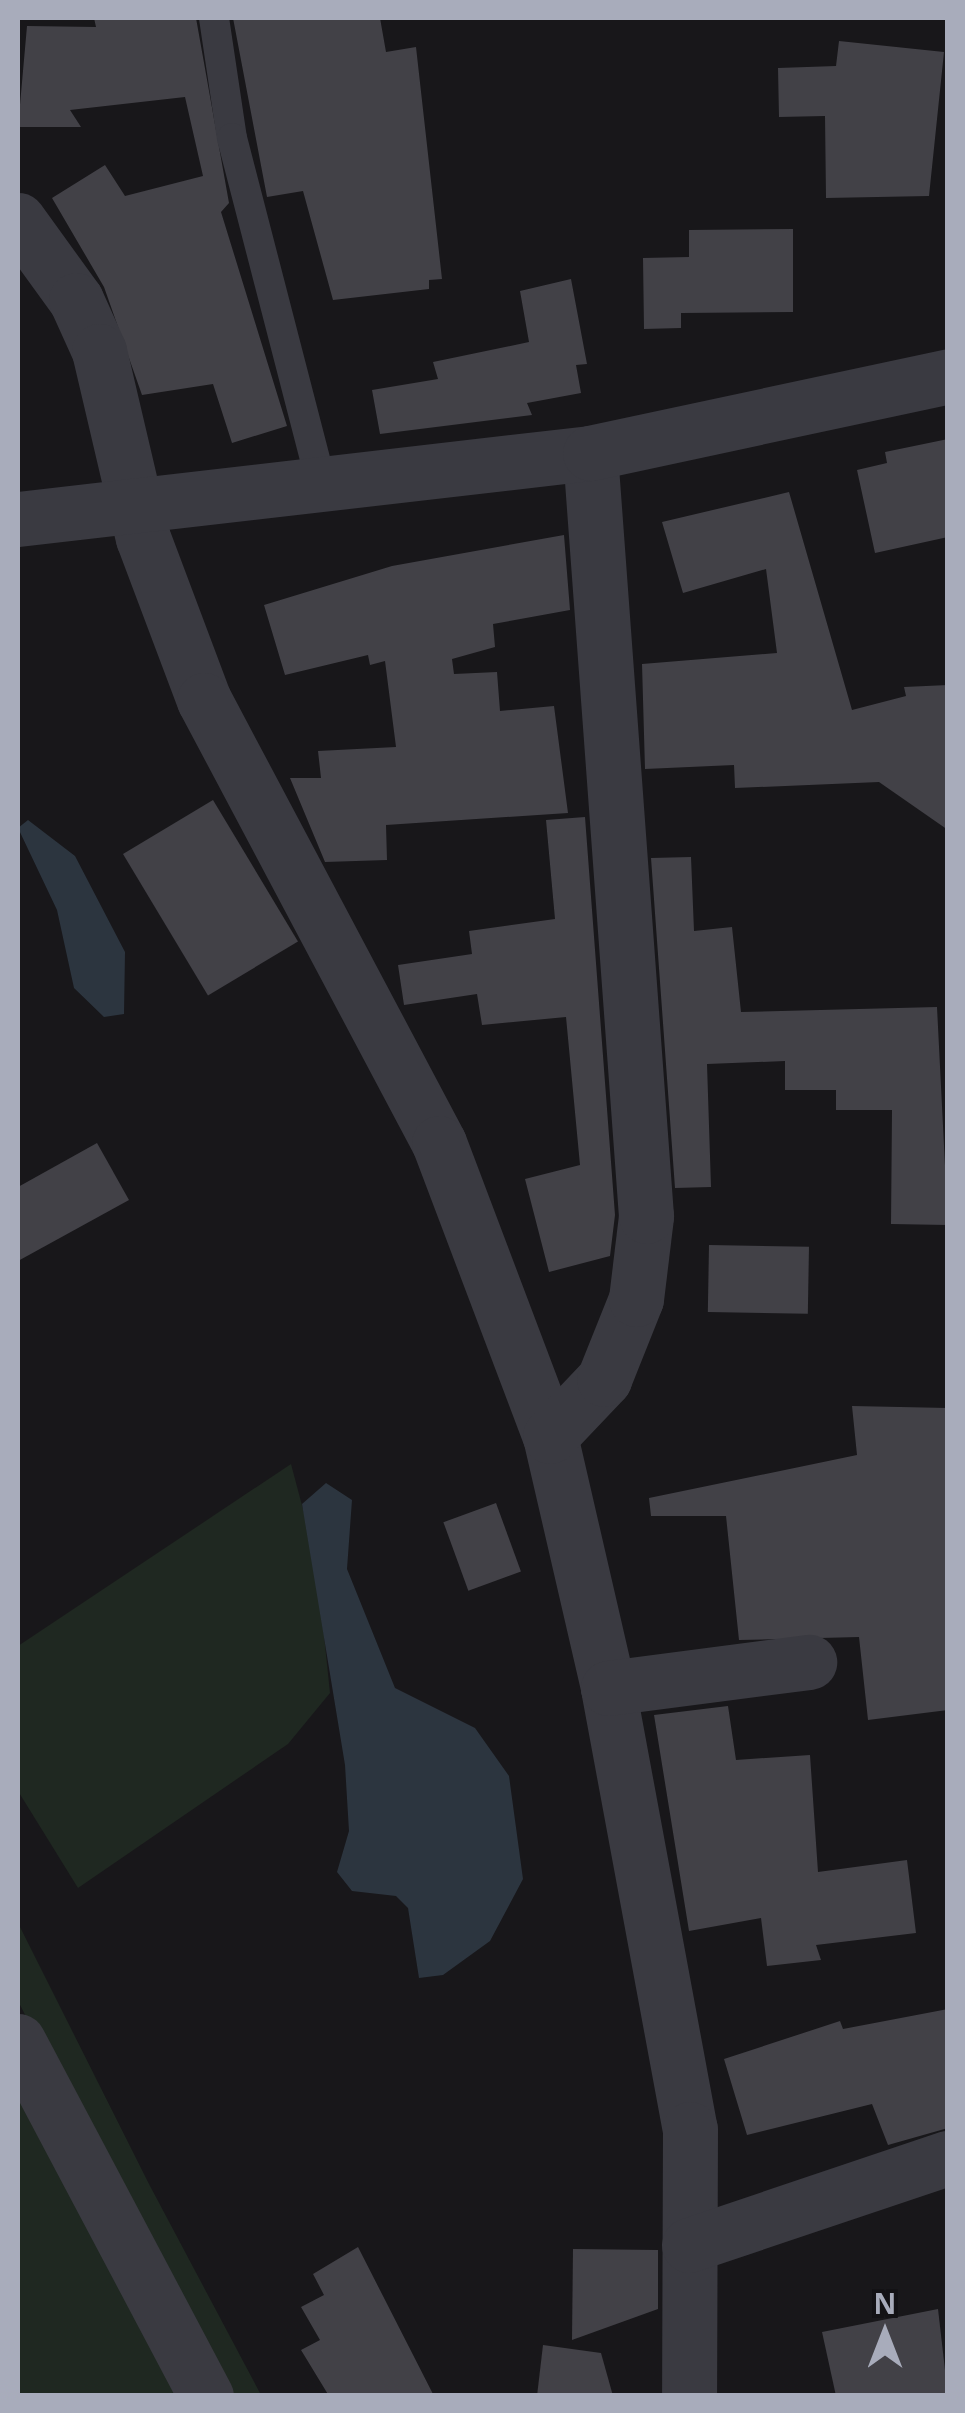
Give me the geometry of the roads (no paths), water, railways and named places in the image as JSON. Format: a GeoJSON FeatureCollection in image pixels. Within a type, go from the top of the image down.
{"type":"FeatureCollection","features":[{"type":"Feature","properties":{"kind":"street"},"geometry":{"type":"LineString","coordinates":[[18,220],[76,300],[99,350],[136,506],[204,700],[438,1144],[550,1436],[608,1688],[690,2128],[689,2396]]}},
{"type":"Feature","properties":{"kind":"street"},"geometry":{"type":"LineString","coordinates":[[18,519],[322,487],[590,453],[948,376]]}},
{"type":"Feature","properties":{"kind":"street"},"geometry":{"type":"LineString","coordinates":[[550,1436],[604,1379],[636,1299],[646,1216],[590,453]]}},
{"type":"Feature","properties":{"kind":"street"},"geometry":{"type":"LineString","coordinates":[[608,1688],[809,1662]]}},
{"type":"Feature","properties":{"kind":"street"},"geometry":{"type":"LineString","coordinates":[[18,2041],[206,2396]]}},
{"type":"Feature","properties":{"kind":"street"},"geometry":{"type":"LineString","coordinates":[[689,2245],[948,2158]]}},
{"type":"Feature","properties":{"kind":"lane"},"geometry":{"type":"LineString","coordinates":[[214,18],[232,138],[322,487]]}}]}
